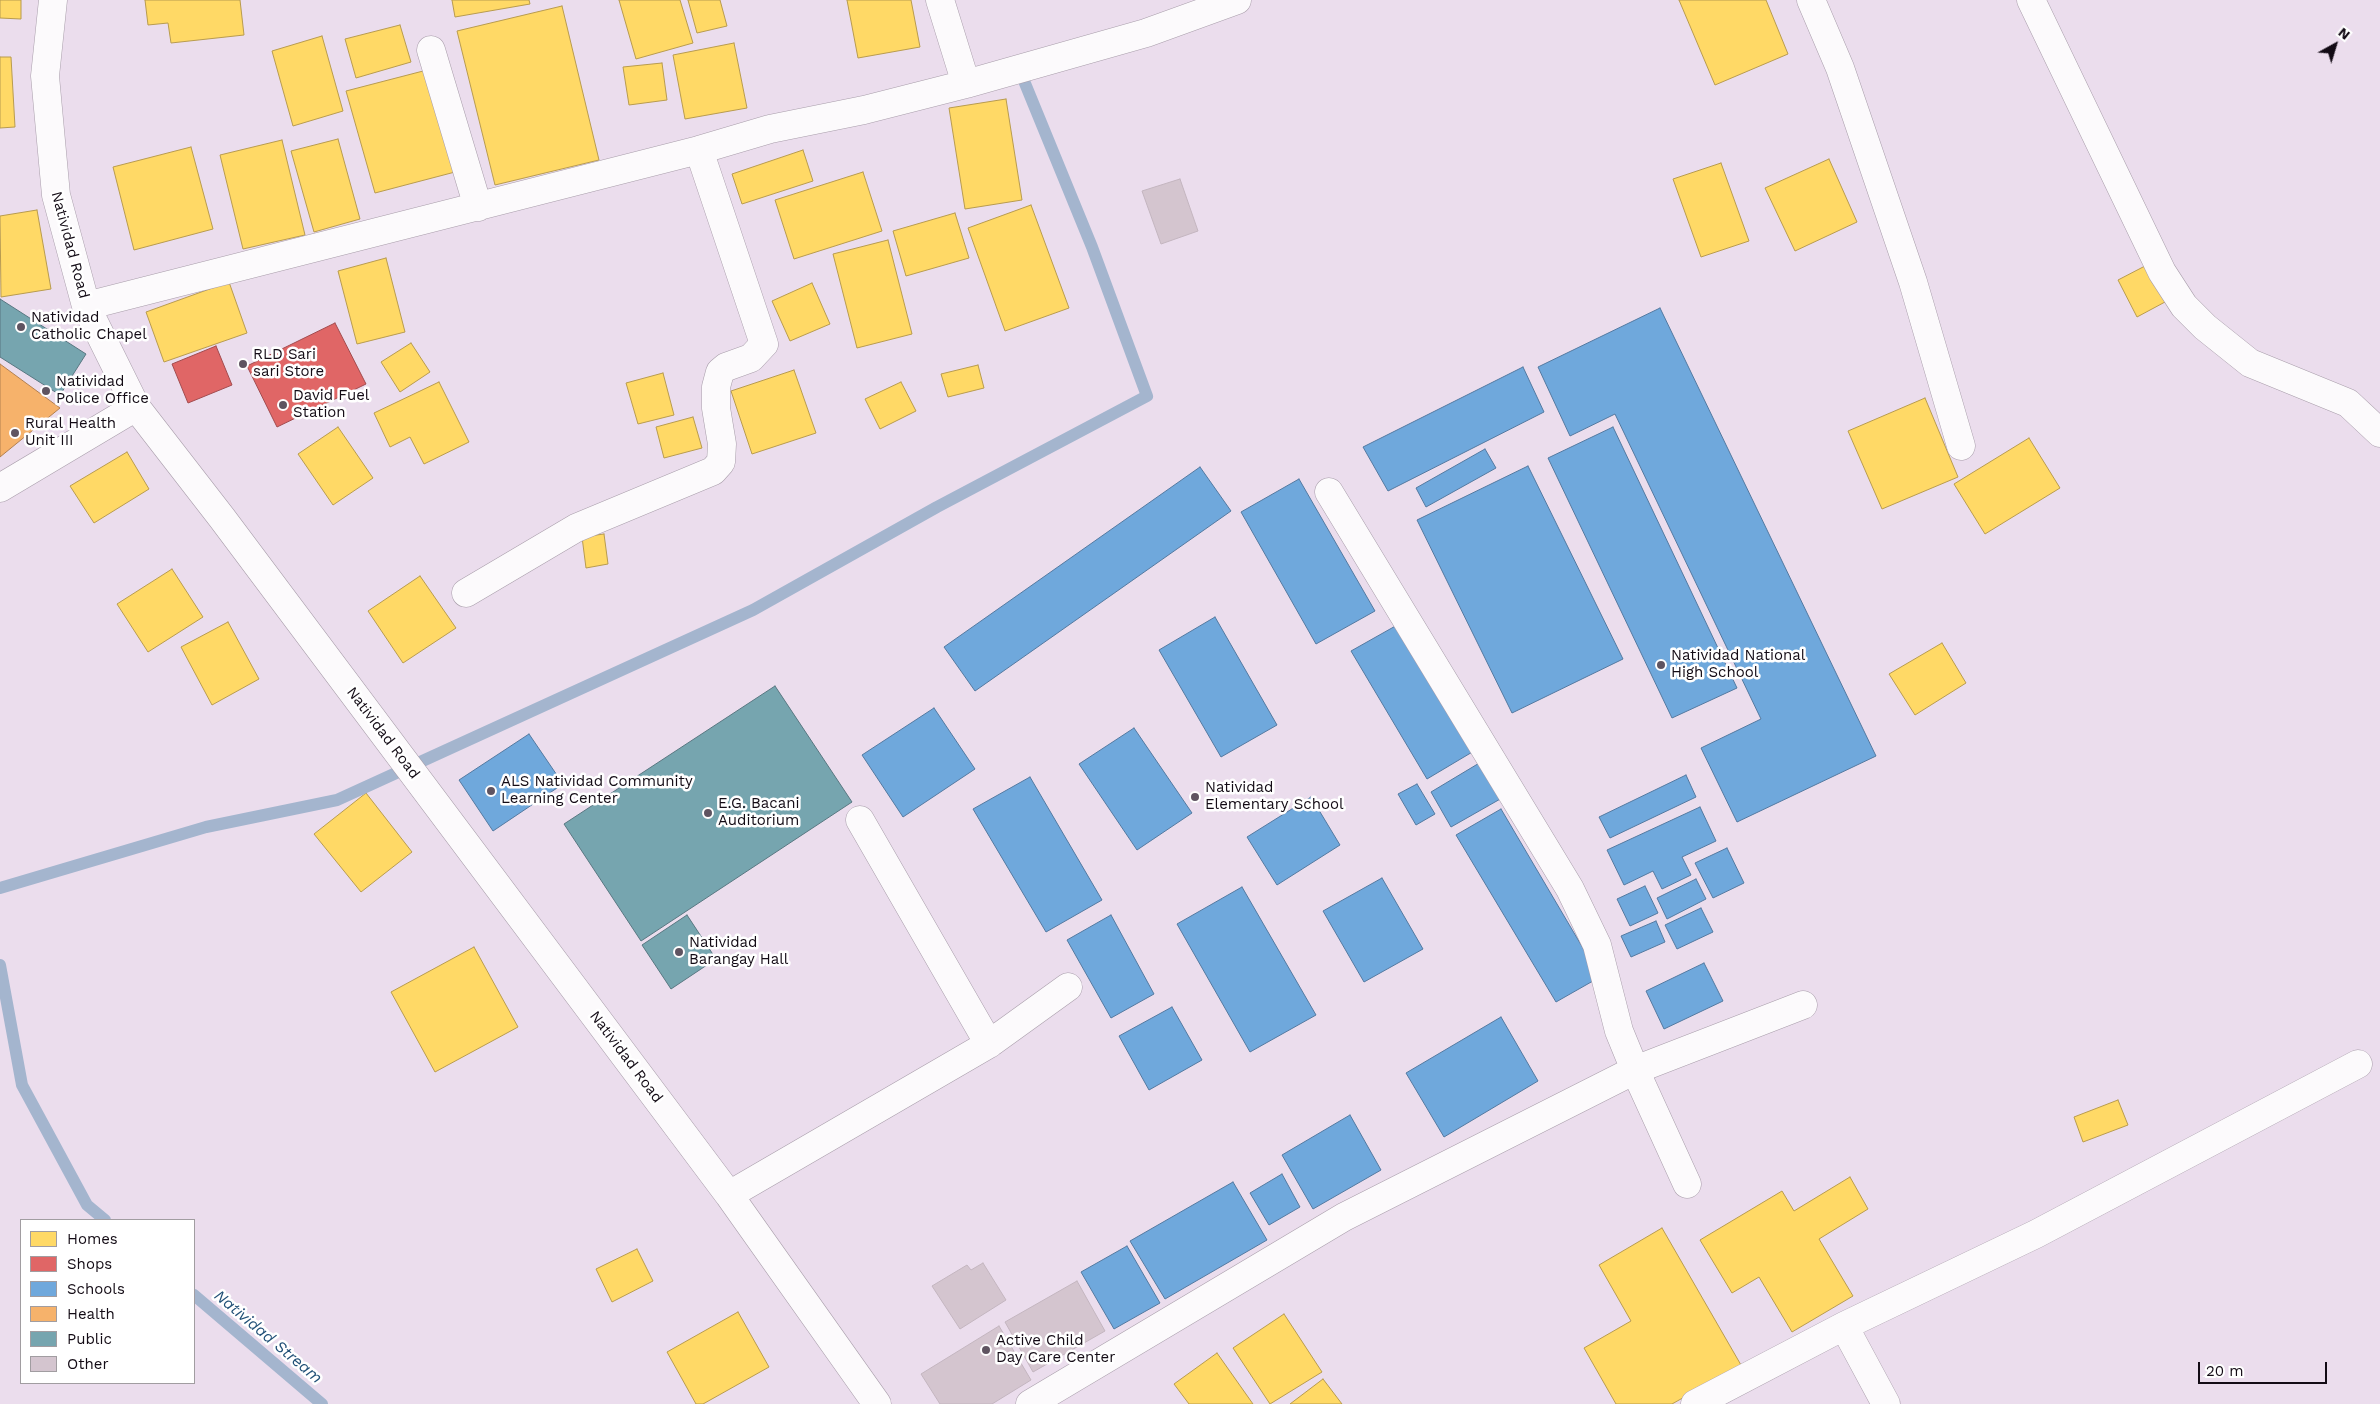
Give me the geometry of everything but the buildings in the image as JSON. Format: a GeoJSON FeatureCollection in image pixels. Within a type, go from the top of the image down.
{"type":"FeatureCollection","features":[{"type":"Feature","properties":{"kind":"street","name":"Natividad Road"},"geometry":{"type":"LineString","coordinates":[[53,0],[44,76],[56,195],[86,306],[136,407],[222,518],[729,1195],[876,1404]]}},
{"type":"Feature","properties":{"kind":"street"},"geometry":{"type":"LineString","coordinates":[[940,0],[966,84]]}},
{"type":"Feature","properties":{"kind":"street"},"geometry":{"type":"LineString","coordinates":[[86,306],[699,150],[770,129],[864,110],[966,84],[1146,33],[1237,0]]}},
{"type":"Feature","properties":{"kind":"street"},"geometry":{"type":"LineString","coordinates":[[1811,0],[1840,68],[1910,273],[1961,446]]}},
{"type":"Feature","properties":{"kind":"street"},"geometry":{"type":"LineString","coordinates":[[2031,0],[2162,272],[2184,306],[2206,327],[2250,363],[2348,403],[2380,433]]}},
{"type":"Feature","properties":{"kind":"street"},"geometry":{"type":"LineString","coordinates":[[431,50],[478,207]]}},
{"type":"Feature","properties":{"kind":"street"},"geometry":{"type":"LineString","coordinates":[[466,593],[576,528],[713,471],[721,462],[722,444],[716,408],[716,387],[720,372],[726,367],[751,358],[764,344],[699,150]]}},
{"type":"Feature","properties":{"kind":"street"},"geometry":{"type":"LineString","coordinates":[[0,488],[136,407]]}},
{"type":"Feature","properties":{"kind":"street"},"geometry":{"type":"LineString","coordinates":[[1329,492],[1570,889],[1597,945],[1619,1031],[1688,1184]]}},
{"type":"Feature","properties":{"kind":"street"},"geometry":{"type":"LineString","coordinates":[[860,820],[989,1044]]}},
{"type":"Feature","properties":{"kind":"street"},"geometry":{"type":"LineString","coordinates":[[729,1195],[989,1044],[1068,988]]}},
{"type":"Feature","properties":{"kind":"street"},"geometry":{"type":"LineString","coordinates":[[1030,1404],[1344,1217],[1635,1070],[1803,1005]]}},
{"type":"Feature","properties":{"kind":"street"},"geometry":{"type":"LineString","coordinates":[[1695,1404],[1844,1326],[2036,1234],[2358,1064]]}},
{"type":"Feature","properties":{"kind":"street"},"geometry":{"type":"LineString","coordinates":[[1844,1326],[1886,1404]]}},
{"type":"Feature","properties":{"kind":"waterway"},"geometry":{"type":"LineString","coordinates":[[0,888],[206,827],[337,800],[753,610],[937,507],[1147,396],[1092,247],[1022,76]]}},
{"type":"Feature","properties":{"kind":"waterway","name":"Natividad Stream"},"geometry":{"type":"LineString","coordinates":[[0,965],[22,1085],[87,1205],[104,1219]]}},
{"type":"Feature","properties":{"kind":"waterway","name":"Natividad Stream"},"geometry":{"type":"LineString","coordinates":[[195,1296],[322,1404]]}},
{"type":"Feature","properties":{"kind":"place","name":"Natividad Catholic Chapel"},"geometry":{"type":"Point","coordinates":[21,327]}},
{"type":"Feature","properties":{"kind":"place","name":"RLD Sari sari Store"},"geometry":{"type":"Point","coordinates":[243,364]}},
{"type":"Feature","properties":{"kind":"place","name":"Natividad Police Office"},"geometry":{"type":"Point","coordinates":[46,391]}},
{"type":"Feature","properties":{"kind":"place","name":"David Fuel Station"},"geometry":{"type":"Point","coordinates":[283,405]}},
{"type":"Feature","properties":{"kind":"place","name":"Rural Health Unit III"},"geometry":{"type":"Point","coordinates":[15,433]}},
{"type":"Feature","properties":{"kind":"place","name":"Natividad National High School"},"geometry":{"type":"Point","coordinates":[1661,665]}},
{"type":"Feature","properties":{"kind":"place","name":"ALS Natividad Community Learning Center"},"geometry":{"type":"Point","coordinates":[491,791]}},
{"type":"Feature","properties":{"kind":"place","name":"Natividad Elementary School"},"geometry":{"type":"Point","coordinates":[1195,797]}},
{"type":"Feature","properties":{"kind":"place","name":"E.G. Bacani Auditorium"},"geometry":{"type":"Point","coordinates":[708,813]}},
{"type":"Feature","properties":{"kind":"place","name":"Natividad Barangay Hall"},"geometry":{"type":"Point","coordinates":[679,952]}},
{"type":"Feature","properties":{"kind":"place","name":"Active Child Day Care Center"},"geometry":{"type":"Point","coordinates":[986,1350]}}]}
